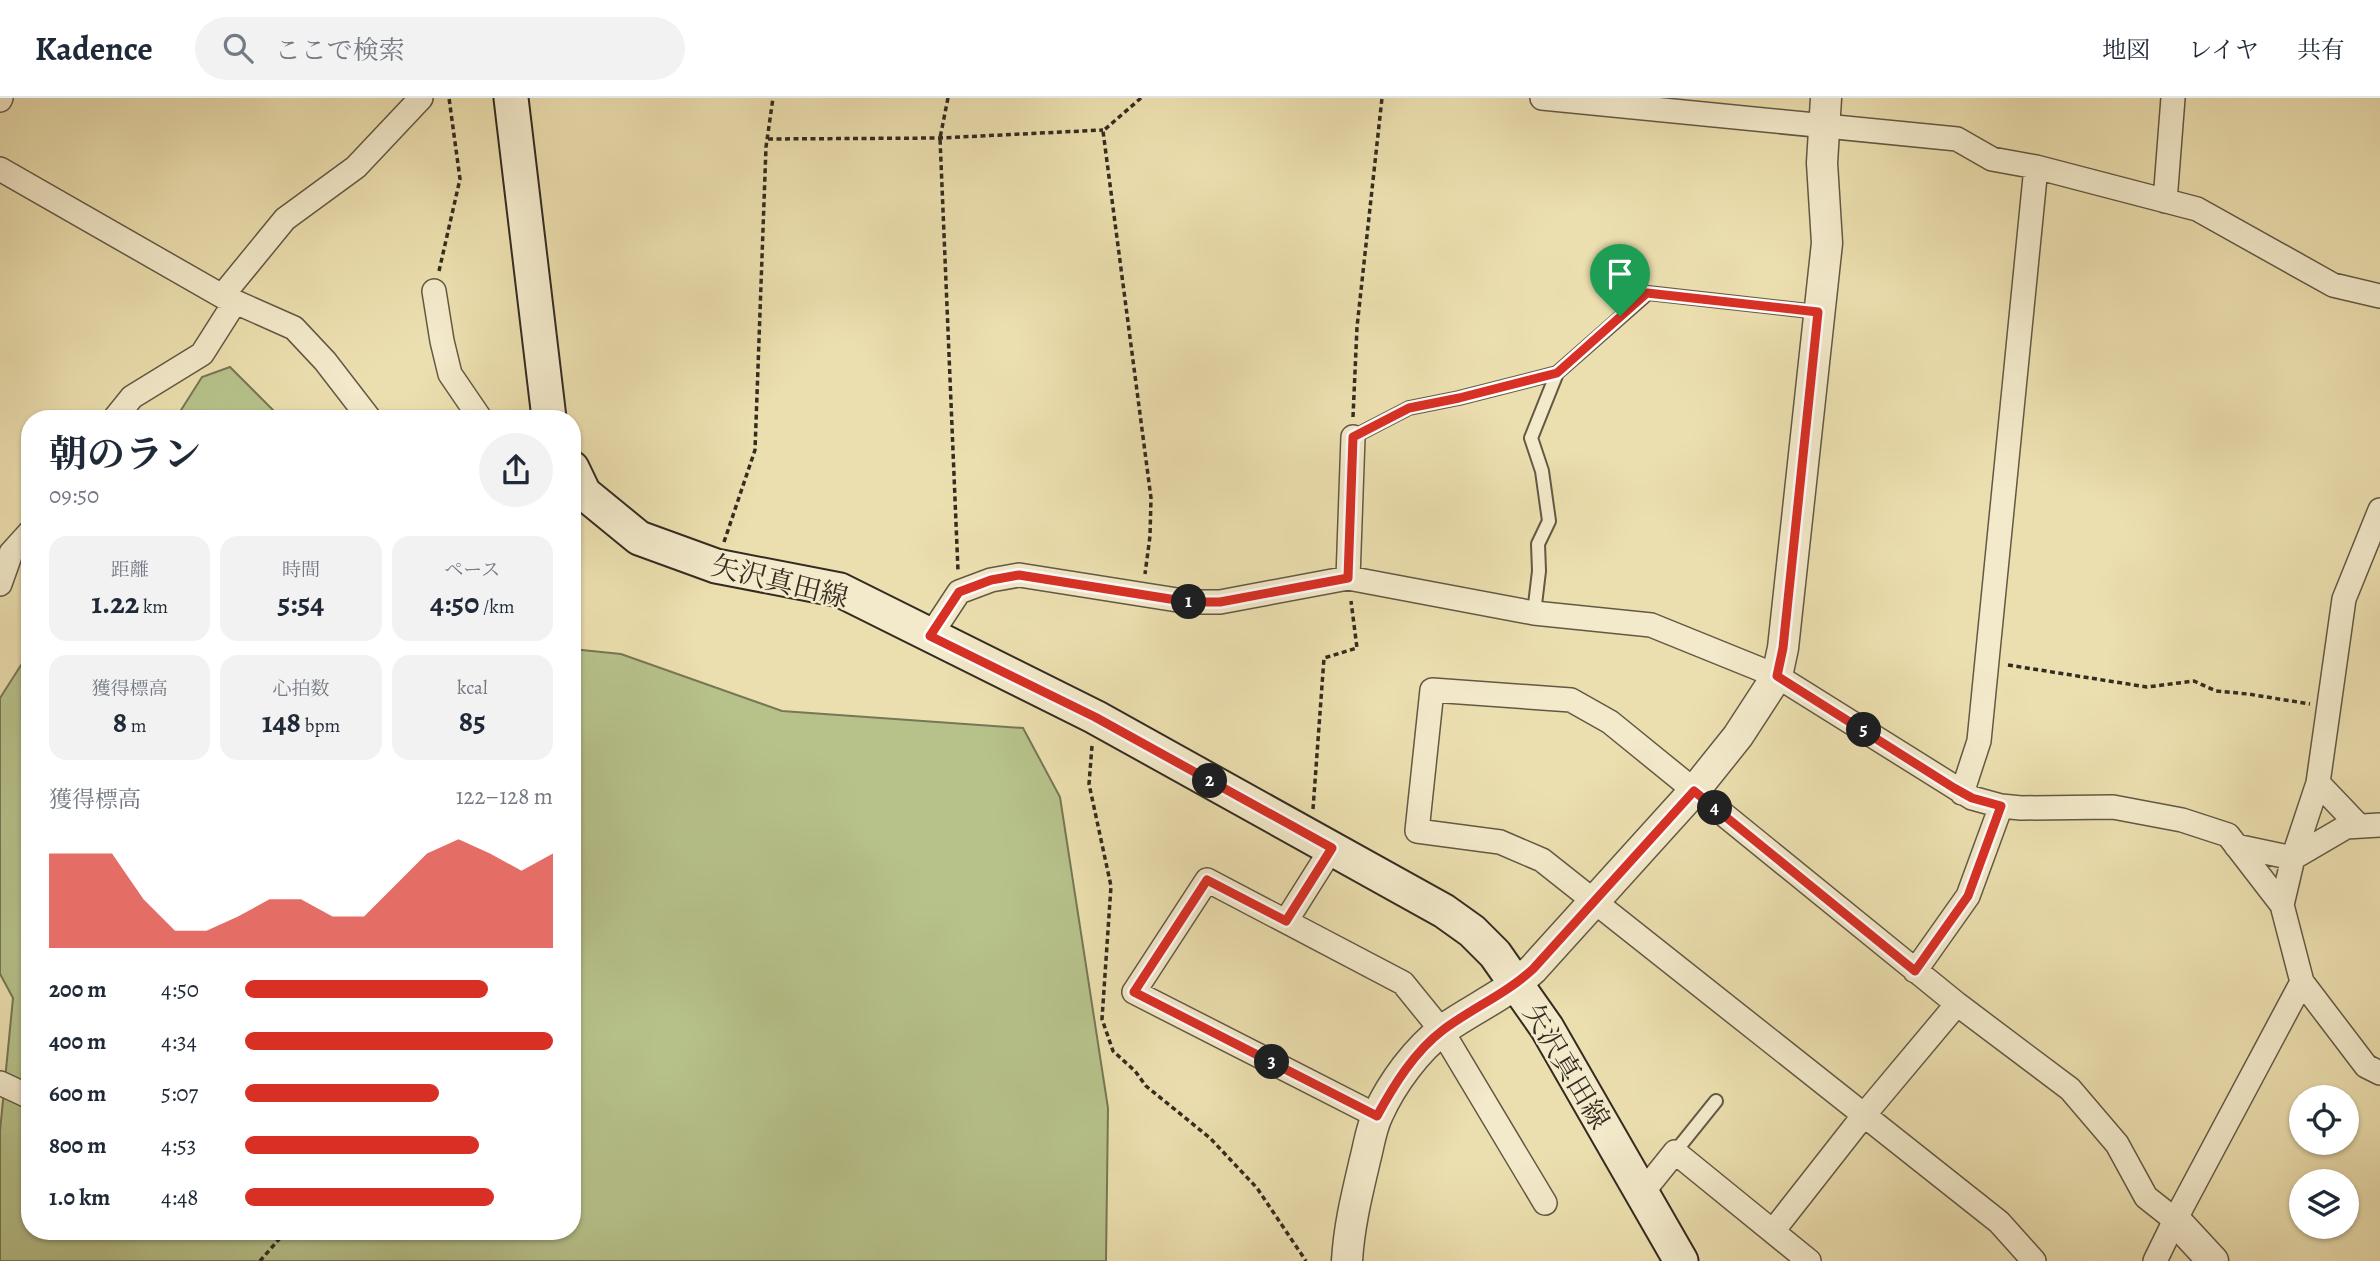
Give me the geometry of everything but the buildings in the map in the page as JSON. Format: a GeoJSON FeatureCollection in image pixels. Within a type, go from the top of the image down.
{"type":"FeatureCollection","features":[{"type":"Feature","properties":{"kind":"main road"},"geometry":{"type":"LineString","coordinates":[[511,98],[548,410]]}},
{"type":"Feature","properties":{"kind":"main road","name":"矢沢真田線"},"geometry":{"type":"LineString","coordinates":[[581,494],[639,538],[716,566],[839,590],[1095,717],[1444,911],[1472,931],[1495,954],[1548,1028],[1681,1261]]}},
{"type":"Feature","properties":{"kind":"street"},"geometry":{"type":"LineString","coordinates":[[122,410],[132,397],[202,354],[228,299],[285,219],[356,167],[421,98]]}},
{"type":"Feature","properties":{"kind":"street"},"geometry":{"type":"LineString","coordinates":[[1542,98],[1824,113],[1957,139],[1992,159],[2036,167],[2197,209],[2333,285],[2380,296]]}},
{"type":"Feature","properties":{"kind":"street"},"geometry":{"type":"LineString","coordinates":[[2165,201],[2173,98]]}},
{"type":"Feature","properties":{"kind":"street"},"geometry":{"type":"LineString","coordinates":[[1347,1261],[1349,1229],[1377,1116],[1394,1084],[1442,1031],[1517,984],[1594,902],[1694,791],[1738,736],[1777,676],[1783,648],[1827,243],[1822,163],[1824,113]]}},
{"type":"Feature","properties":{"kind":"street"},"geometry":{"type":"LineString","coordinates":[[1962,793],[1979,741],[2036,167]]}},
{"type":"Feature","properties":{"kind":"street"},"geometry":{"type":"LineString","coordinates":[[0,169],[228,299],[294,328],[325,361],[363,410]]}},
{"type":"Feature","properties":{"kind":"street"},"geometry":{"type":"LineString","coordinates":[[435,291],[442,341],[450,373],[475,410]]}},
{"type":"Feature","properties":{"kind":"street"},"geometry":{"type":"LineString","coordinates":[[1348,578],[1353,437]]}},
{"type":"Feature","properties":{"kind":"street"},"geometry":{"type":"LineString","coordinates":[[2282,905],[2293,858],[2318,783],[2344,599],[2380,510]]}},
{"type":"Feature","properties":{"kind":"street"},"geometry":{"type":"LineString","coordinates":[[0,584],[11,553],[21,542]]}},
{"type":"Feature","properties":{"kind":"street"},"geometry":{"type":"LineString","coordinates":[[930,636],[959,592],[991,580],[1019,575],[1189,602],[1220,602],[1348,578],[1534,613],[1651,625],[1777,676],[1972,798],[2001,806],[2113,807],[2205,827],[2228,835],[2282,905],[2302,982],[2366,1066],[2380,1073]]}},
{"type":"Feature","properties":{"kind":"street"},"geometry":{"type":"LineString","coordinates":[[2034,1261],[1999,1222],[1542,860],[1500,842],[1417,831],[1432,690],[1571,700],[1610,722],[1956,1004],[2070,1089],[2117,1144],[2146,1197],[2175,1220],[2213,1261]]}},
{"type":"Feature","properties":{"kind":"street"},"geometry":{"type":"LineString","coordinates":[[2318,783],[2370,826]]}},
{"type":"Feature","properties":{"kind":"street"},"geometry":{"type":"LineString","coordinates":[[1915,971],[1968,896],[2001,806]]}},
{"type":"Feature","properties":{"kind":"street"},"geometry":{"type":"LineString","coordinates":[[2236,846],[2293,858],[2346,827],[2370,826]]}},
{"type":"Feature","properties":{"kind":"street"},"geometry":{"type":"LineString","coordinates":[[1286,921],[1321,842]]}},
{"type":"Feature","properties":{"kind":"street"},"geometry":{"type":"LineString","coordinates":[[1377,1116],[1134,992],[1207,880],[1403,983],[1442,1031],[1545,1203]]}},
{"type":"Feature","properties":{"kind":"street"},"geometry":{"type":"LineString","coordinates":[[2155,1261],[2302,982]]}},
{"type":"Feature","properties":{"kind":"street"},"geometry":{"type":"LineString","coordinates":[[1773,1231],[1956,1004]]}},
{"type":"Feature","properties":{"kind":"street"},"geometry":{"type":"LineString","coordinates":[[0,1083],[21,1093]]}},
{"type":"Feature","properties":{"kind":"street"},"geometry":{"type":"LineString","coordinates":[[1642,1193],[1675,1152],[1809,1261]]}},
{"type":"Feature","properties":{"kind":"lane"},"geometry":{"type":"LineString","coordinates":[[1534,613],[1539,571],[1538,544],[1549,521],[1542,471],[1531,438],[1557,373],[1647,293],[1818,312]]}},
{"type":"Feature","properties":{"kind":"lane"},"geometry":{"type":"LineString","coordinates":[[1353,437],[1409,408],[1557,373]]}},
{"type":"Feature","properties":{"kind":"lane"},"geometry":{"type":"LineString","coordinates":[[1675,1152],[1716,1101]]}},
{"type":"Feature","properties":{"kind":"path"},"geometry":{"type":"LineString","coordinates":[[435,291],[460,179],[449,98]]}},
{"type":"Feature","properties":{"kind":"path"},"geometry":{"type":"LineString","coordinates":[[716,566],[755,450],[767,139],[773,98]]}},
{"type":"Feature","properties":{"kind":"path"},"geometry":{"type":"LineString","coordinates":[[948,98],[940,138],[959,592]]}},
{"type":"Feature","properties":{"kind":"path"},"geometry":{"type":"LineString","coordinates":[[1141,98],[1103,131],[1151,498],[1150,537],[1143,593]]}},
{"type":"Feature","properties":{"kind":"path"},"geometry":{"type":"LineString","coordinates":[[1353,437],[1357,327],[1382,98]]}},
{"type":"Feature","properties":{"kind":"path"},"geometry":{"type":"LineString","coordinates":[[767,139],[940,138],[1105,130]]}},
{"type":"Feature","properties":{"kind":"path"},"geometry":{"type":"LineString","coordinates":[[1321,842],[1324,658],[1357,648],[1348,578]]}},
{"type":"Feature","properties":{"kind":"path"},"geometry":{"type":"LineString","coordinates":[[1987,662],[2147,687],[2194,681],[2216,691],[2329,708]]}},
{"type":"Feature","properties":{"kind":"path"},"geometry":{"type":"LineString","coordinates":[[260,1261],[278,1240]]}},
{"type":"Feature","properties":{"kind":"green space"},"geometry":{"type":"Polygon","coordinates":[[[230,367],[273,410],[181,410],[202,377],[230,367]]]}},
{"type":"Feature","properties":{"kind":"green space"},"geometry":{"type":"Polygon","coordinates":[[[581,650],[621,654],[782,711],[1023,728],[1060,797],[1108,1108],[1106,1261],[0,1261],[0,1131],[13,998],[0,974],[0,698],[21,665],[21,1240],[581,1240],[581,650]]]}},
{"type":"Feature","properties":{"kind":"route"},"geometry":{"type":"LineString","coordinates":[[1647,293],[1818,312],[1783,648],[1777,676],[1954,788],[1972,798],[2001,806],[1968,896],[1915,971],[1694,791],[1533,969],[1517,984],[1442,1031],[1419,1054],[1394,1084],[1377,1116],[1134,992],[1207,880],[1286,921],[1332,848],[1095,717],[930,636],[959,592],[991,580],[1019,575],[1189,602],[1220,602],[1348,578],[1353,437],[1409,408],[1557,373],[1620,316],[1647,293]]}}]}
